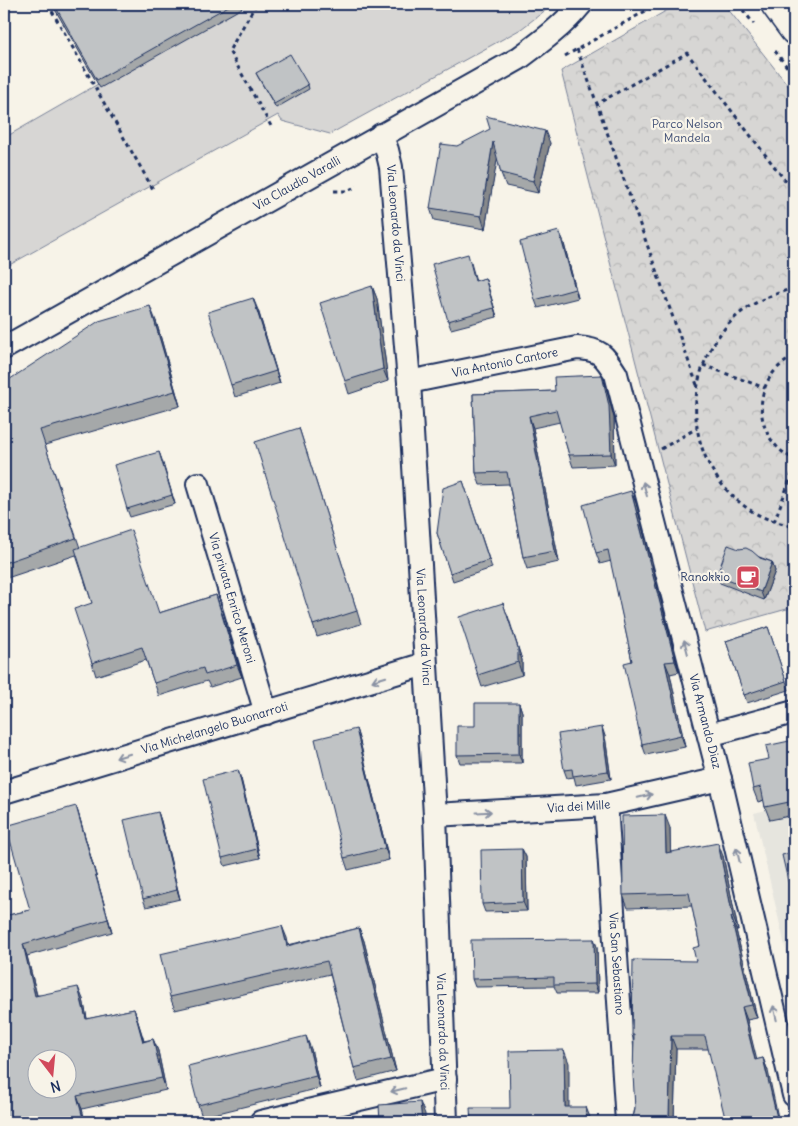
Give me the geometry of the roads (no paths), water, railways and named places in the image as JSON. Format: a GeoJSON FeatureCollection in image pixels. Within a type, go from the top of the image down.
{"type":"FeatureCollection","features":[{"type":"Feature","properties":{"kind":"street","name":"Via Claudio Varalli"},"geometry":{"type":"LineString","coordinates":[[4,348],[518,59],[550,36],[581,4]]}},
{"type":"Feature","properties":{"kind":"street"},"geometry":{"type":"LineString","coordinates":[[775,4],[794,30]]}},
{"type":"Feature","properties":{"kind":"street","name":"Via Leonardo da Vinci"},"geometry":{"type":"LineString","coordinates":[[381,135],[391,167],[409,382],[435,815],[446,1122]]}},
{"type":"Feature","properties":{"kind":"street","name":"Via Antonio Cantore"},"geometry":{"type":"LineString","coordinates":[[409,382],[577,348],[589,348],[600,353]]}},
{"type":"Feature","properties":{"kind":"street","name":"Via Armando Diaz"},"geometry":{"type":"LineString","coordinates":[[600,353],[616,374],[720,779],[794,1095]]}},
{"type":"Feature","properties":{"kind":"street","name":"Via privata Enrico Meroni"},"geometry":{"type":"LineString","coordinates":[[198,484],[266,713]]}},
{"type":"Feature","properties":{"kind":"street","name":"Via Michelangelo Buonarroti"},"geometry":{"type":"LineString","coordinates":[[4,792],[426,664]]}},
{"type":"Feature","properties":{"kind":"street"},"geometry":{"type":"LineString","coordinates":[[709,735],[794,712]]}},
{"type":"Feature","properties":{"kind":"street","name":"Via dei Mille"},"geometry":{"type":"LineString","coordinates":[[435,815],[606,804],[720,779]]}},
{"type":"Feature","properties":{"kind":"street","name":"Via San Sebastiano"},"geometry":{"type":"LineString","coordinates":[[606,804],[627,1122]]}},
{"type":"Feature","properties":{"kind":"street"},"geometry":{"type":"LineString","coordinates":[[261,1122],[445,1079]]}},
{"type":"Feature","properties":{"kind":"place","name":"Ranokkio"},"geometry":{"type":"Point","coordinates":[748,577]}},
{"type":"Feature","properties":{"kind":"park label","name":"Parco Nelson Mandela"},"geometry":{"type":"Point","coordinates":[687,131]}}]}
